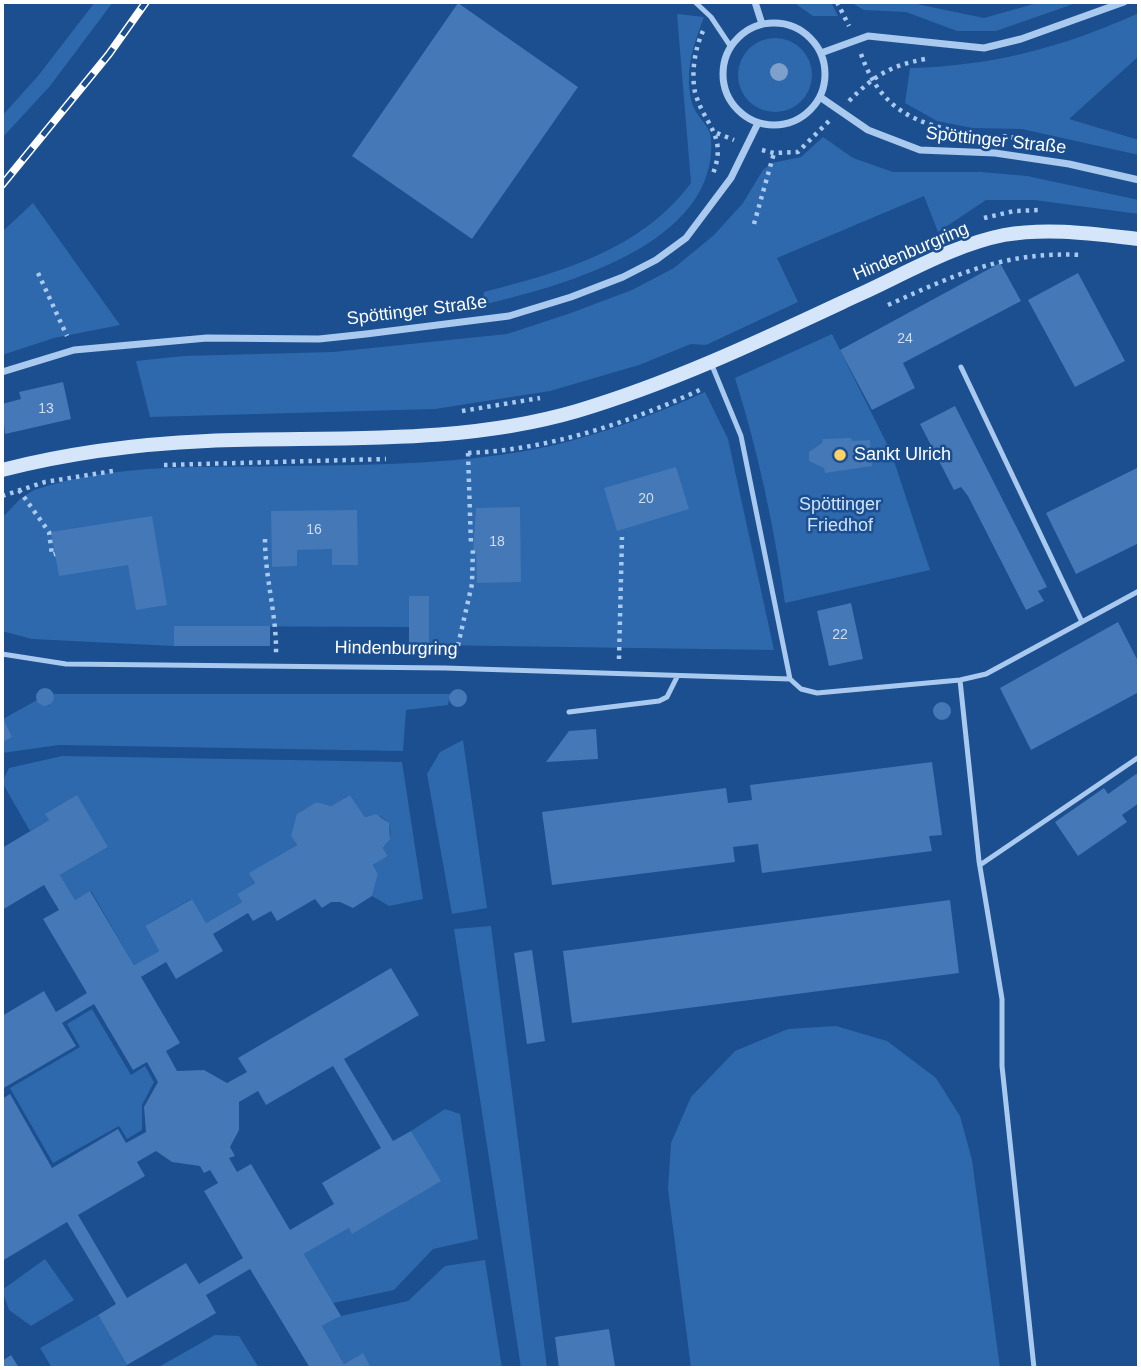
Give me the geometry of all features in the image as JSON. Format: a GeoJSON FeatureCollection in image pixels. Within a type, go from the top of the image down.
{"type":"FeatureCollection","features":[{"type":"Feature","properties":{"kind":"main road","name":"Hindenburgring"},"geometry":{"type":"LineString","coordinates":[[2,470],[146,445],[354,439],[501,426],[574,412],[648,388],[711,363],[939,259],[1000,236],[1062,231],[1139,239]]}},
{"type":"Feature","properties":{"kind":"street"},"geometry":{"type":"LineString","coordinates":[[755,2],[762,24]]}},
{"type":"Feature","properties":{"kind":"street"},"geometry":{"type":"LineString","coordinates":[[821,52],[855,38],[868,36],[984,48],[1021,39],[1124,2]]}},
{"type":"Feature","properties":{"kind":"street"},"geometry":{"type":"LineString","coordinates":[[779,23],[796,28],[811,38],[821,52],[826,75],[820,97],[805,116],[794,121],[770,125],[758,123],[736,108],[724,85],[725,59],[731,47],[739,37],[762,24],[779,23]]}},
{"type":"Feature","properties":{"kind":"street","name":"Spöttinger Straße"},"geometry":{"type":"LineString","coordinates":[[820,97],[868,130],[920,150],[995,153],[1069,164],[1139,180]]}},
{"type":"Feature","properties":{"kind":"street","name":"Spöttinger Straße"},"geometry":{"type":"LineString","coordinates":[[2,372],[74,350],[207,338],[319,339],[366,334],[509,316],[571,297],[624,277],[656,260],[686,237],[731,178],[758,123]]}},
{"type":"Feature","properties":{"kind":"lane"},"geometry":{"type":"LineString","coordinates":[[695,2],[711,17],[731,47]]}},
{"type":"Feature","properties":{"kind":"lane"},"geometry":{"type":"LineString","coordinates":[[711,363],[741,436],[790,679]]}},
{"type":"Feature","properties":{"kind":"lane"},"geometry":{"type":"LineString","coordinates":[[961,367],[1082,622]]}},
{"type":"Feature","properties":{"kind":"lane","name":"Hindenburgring"},"geometry":{"type":"LineString","coordinates":[[2,654],[66,664],[453,669],[790,679],[801,689],[817,692],[960,680],[986,674],[1138,593]]}},
{"type":"Feature","properties":{"kind":"lane"},"geometry":{"type":"LineString","coordinates":[[569,712],[659,701],[667,696],[677,677]]}},
{"type":"Feature","properties":{"kind":"lane"},"geometry":{"type":"LineString","coordinates":[[960,680],[980,865],[1002,999],[1002,1066],[1034,1368]]}},
{"type":"Feature","properties":{"kind":"lane"},"geometry":{"type":"LineString","coordinates":[[980,865],[1139,757]]}},
{"type":"Feature","properties":{"kind":"path"},"geometry":{"type":"LineString","coordinates":[[837,2],[855,38],[870,80],[888,103],[935,127],[984,135]]}},
{"type":"Feature","properties":{"kind":"path"},"geometry":{"type":"LineString","coordinates":[[707,186],[714,169],[717,134],[695,92],[694,66],[699,39],[711,17]]}},
{"type":"Feature","properties":{"kind":"path"},"geometry":{"type":"LineString","coordinates":[[996,136],[1045,142]]}},
{"type":"Feature","properties":{"kind":"path"},"geometry":{"type":"LineString","coordinates":[[754,224],[774,153]]}},
{"type":"Feature","properties":{"kind":"path"},"geometry":{"type":"LineString","coordinates":[[980,219],[1014,211],[1048,211]]}},
{"type":"Feature","properties":{"kind":"path"},"geometry":{"type":"LineString","coordinates":[[38,273],[74,350]]}},
{"type":"Feature","properties":{"kind":"path"},"geometry":{"type":"LineString","coordinates":[[449,413],[553,396]]}},
{"type":"Feature","properties":{"kind":"path"},"geometry":{"type":"LineString","coordinates":[[453,669],[472,584],[468,453]]}},
{"type":"Feature","properties":{"kind":"path"},"geometry":{"type":"LineString","coordinates":[[19,490],[49,532],[52,555],[55,554]]}},
{"type":"Feature","properties":{"kind":"path"},"geometry":{"type":"LineString","coordinates":[[619,674],[622,537]]}},
{"type":"Feature","properties":{"kind":"path"},"geometry":{"type":"LineString","coordinates":[[265,539],[265,566],[277,620],[276,666]]}},
{"type":"Feature","properties":{"kind":"green space"},"geometry":{"type":"Polygon","coordinates":[[[95,2],[113,2],[50,86],[2,138],[2,116],[38,76],[95,2]]]}},
{"type":"Feature","properties":{"kind":"green space"},"geometry":{"type":"Polygon","coordinates":[[[793,2],[831,2],[838,16],[813,16],[793,2]]]}},
{"type":"Feature","properties":{"kind":"green space"},"geometry":{"type":"Polygon","coordinates":[[[850,2],[907,2],[984,18],[1041,2],[1079,2],[996,31],[957,31],[906,12],[864,10],[850,2]]]}},
{"type":"Feature","properties":{"kind":"green space"},"geometry":{"type":"Polygon","coordinates":[[[1139,13],[1139,56],[1069,119],[1139,140],[1139,155],[1022,129],[972,128],[937,121],[905,103],[910,68],[999,59],[1083,36],[1139,13]]]}},
{"type":"Feature","properties":{"kind":"green space"},"geometry":{"type":"Polygon","coordinates":[[[677,14],[704,17],[693,49],[689,83],[693,106],[711,138],[707,175],[690,207],[663,233],[629,254],[591,272],[482,305],[484,292],[570,266],[624,242],[671,206],[691,183],[677,14]]]}},
{"type":"Feature","properties":{"kind":"green space"},"geometry":{"type":"Polygon","coordinates":[[[768,38],[782,38],[796,44],[806,54],[812,75],[806,96],[796,106],[782,112],[768,112],[754,106],[744,96],[738,82],[738,68],[744,54],[754,44],[768,38]]]}},
{"type":"Feature","properties":{"kind":"green space"},"geometry":{"type":"Polygon","coordinates":[[[823,137],[853,158],[893,172],[981,172],[1027,176],[1139,200],[1139,214],[1034,200],[986,200],[938,232],[924,196],[777,258],[798,302],[706,345],[691,344],[639,365],[550,391],[435,409],[150,417],[136,361],[184,356],[333,352],[507,334],[632,290],[674,268],[714,235],[743,203],[763,170],[772,163],[801,157],[823,137]]]}},
{"type":"Feature","properties":{"kind":"green space"},"geometry":{"type":"Polygon","coordinates":[[[33,203],[120,325],[54,338],[2,355],[2,232],[33,203]]]}},
{"type":"Feature","properties":{"kind":"green space","name":"Spöttinger Friedhof"},"geometry":{"type":"Polygon","coordinates":[[[832,334],[891,452],[930,570],[785,603],[764,489],[735,378],[832,334]]]}},
{"type":"Feature","properties":{"kind":"green space"},"geometry":{"type":"Polygon","coordinates":[[[705,392],[728,439],[774,650],[429,645],[428,596],[409,596],[409,627],[174,626],[174,646],[32,639],[2,631],[2,518],[20,499],[34,490],[97,475],[162,468],[389,464],[487,457],[570,441],[649,416],[705,392]]]}},
{"type":"Feature","properties":{"kind":"green space"},"geometry":{"type":"Polygon","coordinates":[[[54,694],[450,694],[448,705],[406,710],[403,751],[59,745],[2,753],[2,743],[12,737],[3,719],[37,700],[41,705],[49,706],[54,694]]]}},
{"type":"Feature","properties":{"kind":"green space"},"geometry":{"type":"Polygon","coordinates":[[[463,740],[487,908],[452,914],[427,774],[440,752],[463,740]]]}},
{"type":"Feature","properties":{"kind":"green space"},"geometry":{"type":"Polygon","coordinates":[[[62,756],[402,762],[423,899],[389,906],[372,896],[378,874],[373,865],[388,856],[383,848],[388,842],[390,829],[384,819],[372,815],[365,817],[350,795],[331,806],[317,802],[291,836],[297,845],[250,873],[255,883],[237,894],[242,902],[206,923],[191,899],[145,926],[159,951],[134,965],[91,891],[75,900],[60,875],[108,847],[46,815],[49,820],[30,831],[2,782],[9,768],[62,756]]]}},
{"type":"Feature","properties":{"kind":"green space"},"geometry":{"type":"Polygon","coordinates":[[[491,926],[547,1368],[521,1368],[454,929],[491,926]]]}},
{"type":"Feature","properties":{"kind":"green space"},"geometry":{"type":"Polygon","coordinates":[[[92,1009],[131,1075],[145,1066],[154,1082],[142,1105],[142,1130],[127,1139],[119,1126],[53,1163],[10,1088],[80,1047],[67,1024],[92,1009]]]}},
{"type":"Feature","properties":{"kind":"green space"},"geometry":{"type":"Polygon","coordinates":[[[836,1026],[887,1041],[936,1078],[960,1116],[972,1160],[1000,1368],[691,1368],[668,1189],[671,1143],[691,1097],[735,1051],[788,1029],[836,1026]]]}},
{"type":"Feature","properties":{"kind":"green space"},"geometry":{"type":"Polygon","coordinates":[[[445,1109],[460,1114],[478,1239],[433,1249],[394,1290],[333,1303],[304,1254],[349,1228],[352,1233],[440,1181],[411,1131],[445,1109]]]}},
{"type":"Feature","properties":{"kind":"green space"},"geometry":{"type":"Polygon","coordinates":[[[45,1259],[74,1300],[31,1326],[9,1310],[2,1290],[45,1259]]]}},
{"type":"Feature","properties":{"kind":"green space"},"geometry":{"type":"Polygon","coordinates":[[[485,1260],[502,1368],[371,1368],[362,1354],[344,1364],[322,1326],[341,1316],[408,1301],[445,1266],[485,1260]]]}},
{"type":"Feature","properties":{"kind":"green space"},"geometry":{"type":"Polygon","coordinates":[[[98,1315],[127,1365],[122,1368],[52,1368],[40,1348],[98,1315]]]}},
{"type":"Feature","properties":{"kind":"green space"},"geometry":{"type":"Polygon","coordinates":[[[215,1335],[239,1336],[259,1368],[157,1368],[215,1335]]]}},
{"type":"Feature","properties":{"kind":"building"},"geometry":{"type":"Polygon","coordinates":[[[458,3],[578,87],[472,239],[352,156],[458,3]]]}},
{"type":"Feature","properties":{"kind":"building"},"geometry":{"type":"Polygon","coordinates":[[[1000,263],[1021,301],[903,363],[915,388],[872,410],[840,350],[1000,263]]]}},
{"type":"Feature","properties":{"kind":"building"},"geometry":{"type":"Polygon","coordinates":[[[1078,273],[1125,361],[1075,387],[1028,300],[1078,273]]]}},
{"type":"Feature","properties":{"kind":"building"},"geometry":{"type":"Polygon","coordinates":[[[63,382],[71,419],[5,434],[2,404],[21,399],[19,392],[63,382]]]}},
{"type":"Feature","properties":{"kind":"building"},"geometry":{"type":"Polygon","coordinates":[[[955,406],[1047,587],[1038,591],[1044,601],[1026,610],[968,496],[961,487],[954,490],[920,424],[955,406]]]}},
{"type":"Feature","properties":{"kind":"building","name":"Sankt Ulrich"},"geometry":{"type":"Polygon","coordinates":[[[851,438],[852,441],[870,440],[872,466],[825,473],[824,468],[809,461],[809,452],[822,443],[823,439],[851,438]]]}},
{"type":"Feature","properties":{"kind":"building"},"geometry":{"type":"Polygon","coordinates":[[[676,467],[689,509],[617,531],[604,488],[676,467]]]}},
{"type":"Feature","properties":{"kind":"building"},"geometry":{"type":"Polygon","coordinates":[[[1139,467],[1139,543],[1076,574],[1046,513],[1139,467]]]}},
{"type":"Feature","properties":{"kind":"building"},"geometry":{"type":"Polygon","coordinates":[[[520,507],[521,582],[477,583],[476,553],[473,553],[476,508],[520,507]]]}},
{"type":"Feature","properties":{"kind":"building"},"geometry":{"type":"Polygon","coordinates":[[[357,510],[358,565],[332,565],[332,549],[297,550],[297,566],[272,567],[271,511],[357,510]]]}},
{"type":"Feature","properties":{"kind":"building"},"geometry":{"type":"Polygon","coordinates":[[[152,516],[167,605],[136,610],[128,565],[59,576],[51,532],[152,516]]]}},
{"type":"Feature","properties":{"kind":"building"},"geometry":{"type":"Polygon","coordinates":[[[409,596],[429,596],[429,645],[409,645],[409,596]]]}},
{"type":"Feature","properties":{"kind":"building"},"geometry":{"type":"Polygon","coordinates":[[[851,603],[863,659],[829,666],[817,611],[851,603]]]}},
{"type":"Feature","properties":{"kind":"building"},"geometry":{"type":"Polygon","coordinates":[[[1118,622],[1139,663],[1139,692],[1031,750],[1000,688],[1118,622]]]}},
{"type":"Feature","properties":{"kind":"building"},"geometry":{"type":"Polygon","coordinates":[[[174,626],[270,626],[270,646],[174,646],[174,626]]]}},
{"type":"Feature","properties":{"kind":"building"},"geometry":{"type":"Polygon","coordinates":[[[45,688],[51,691],[54,697],[51,703],[45,706],[39,703],[36,697],[39,691],[45,688]]]}},
{"type":"Feature","properties":{"kind":"building"},"geometry":{"type":"Polygon","coordinates":[[[458,689],[464,692],[467,698],[464,704],[458,707],[452,704],[449,698],[452,692],[458,689]]]}},
{"type":"Feature","properties":{"kind":"building"},"geometry":{"type":"Polygon","coordinates":[[[938,702],[946,702],[951,711],[949,718],[938,720],[933,715],[933,707],[938,702]]]}},
{"type":"Feature","properties":{"kind":"building"},"geometry":{"type":"Polygon","coordinates":[[[2,716],[12,737],[2,743],[2,716]]]}},
{"type":"Feature","properties":{"kind":"building"},"geometry":{"type":"Polygon","coordinates":[[[596,729],[598,759],[546,762],[569,731],[596,729]]]}},
{"type":"Feature","properties":{"kind":"building"},"geometry":{"type":"Polygon","coordinates":[[[932,762],[942,835],[929,836],[932,851],[762,873],[758,844],[733,847],[735,862],[552,885],[542,812],[726,788],[728,803],[752,800],[750,785],[932,762]]]}},
{"type":"Feature","properties":{"kind":"building"},"geometry":{"type":"Polygon","coordinates":[[[1139,772],[1139,803],[1122,815],[1127,822],[1078,856],[1055,822],[1104,788],[1108,794],[1139,772]]]}},
{"type":"Feature","properties":{"kind":"building"},"geometry":{"type":"Polygon","coordinates":[[[77,795],[108,847],[60,875],[75,900],[90,891],[134,965],[159,951],[145,926],[192,899],[206,923],[242,902],[237,894],[255,883],[249,873],[297,845],[291,836],[297,814],[317,802],[331,806],[350,795],[365,817],[376,814],[389,823],[390,839],[383,848],[388,856],[373,865],[378,874],[372,896],[353,908],[340,902],[331,902],[322,908],[315,899],[277,921],[271,911],[253,921],[248,913],[213,934],[223,951],[176,979],[166,962],[141,977],[180,1043],[166,1051],[177,1071],[204,1070],[227,1083],[247,1072],[238,1058],[391,968],[419,1015],[344,1059],[393,1141],[411,1131],[441,1181],[352,1234],[349,1228],[304,1254],[341,1316],[322,1326],[344,1364],[363,1353],[371,1368],[310,1368],[250,1269],[206,1295],[216,1313],[127,1365],[98,1315],[116,1304],[67,1222],[2,1261],[2,1099],[10,1094],[52,1168],[118,1129],[126,1143],[146,1132],[144,1107],[158,1082],[147,1062],[133,1070],[94,1004],[62,1023],[76,1046],[2,1089],[2,1016],[44,991],[56,1012],[87,993],[43,919],[59,910],[44,885],[2,910],[2,848],[49,820],[45,814],[77,795]],[[333,1066],[266,1105],[258,1091],[239,1102],[239,1130],[230,1147],[235,1156],[229,1158],[237,1172],[251,1164],[290,1230],[334,1204],[322,1183],[381,1148],[333,1066]],[[156,1151],[137,1162],[145,1176],[78,1215],[127,1298],[186,1263],[199,1284],[243,1258],[204,1191],[218,1183],[210,1170],[204,1173],[200,1166],[172,1162],[156,1151]]]}},
{"type":"Feature","properties":{"kind":"building"},"geometry":{"type":"Polygon","coordinates":[[[950,900],[959,973],[572,1023],[563,951],[950,900]]]}},
{"type":"Feature","properties":{"kind":"building"},"geometry":{"type":"Polygon","coordinates":[[[532,950],[545,1041],[527,1044],[514,953],[532,950]]]}},
{"type":"Feature","properties":{"kind":"building"},"geometry":{"type":"Polygon","coordinates":[[[609,1329],[615,1366],[559,1368],[555,1337],[609,1329]]]}},
{"type":"Feature","properties":{"kind":"building"},"geometry":{"type":"Polygon","coordinates":[[[11,1355],[19,1368],[2,1368],[2,1361],[11,1355]]]}},
{"type":"Feature","properties":{"kind":"railway"},"geometry":{"type":"LineString","coordinates":[[2,185],[109,54],[146,2]]}},
{"type":"Feature","properties":{"kind":"place","name":"Sankt Ulrich"},"geometry":{"type":"Point","coordinates":[840,455]}}]}
